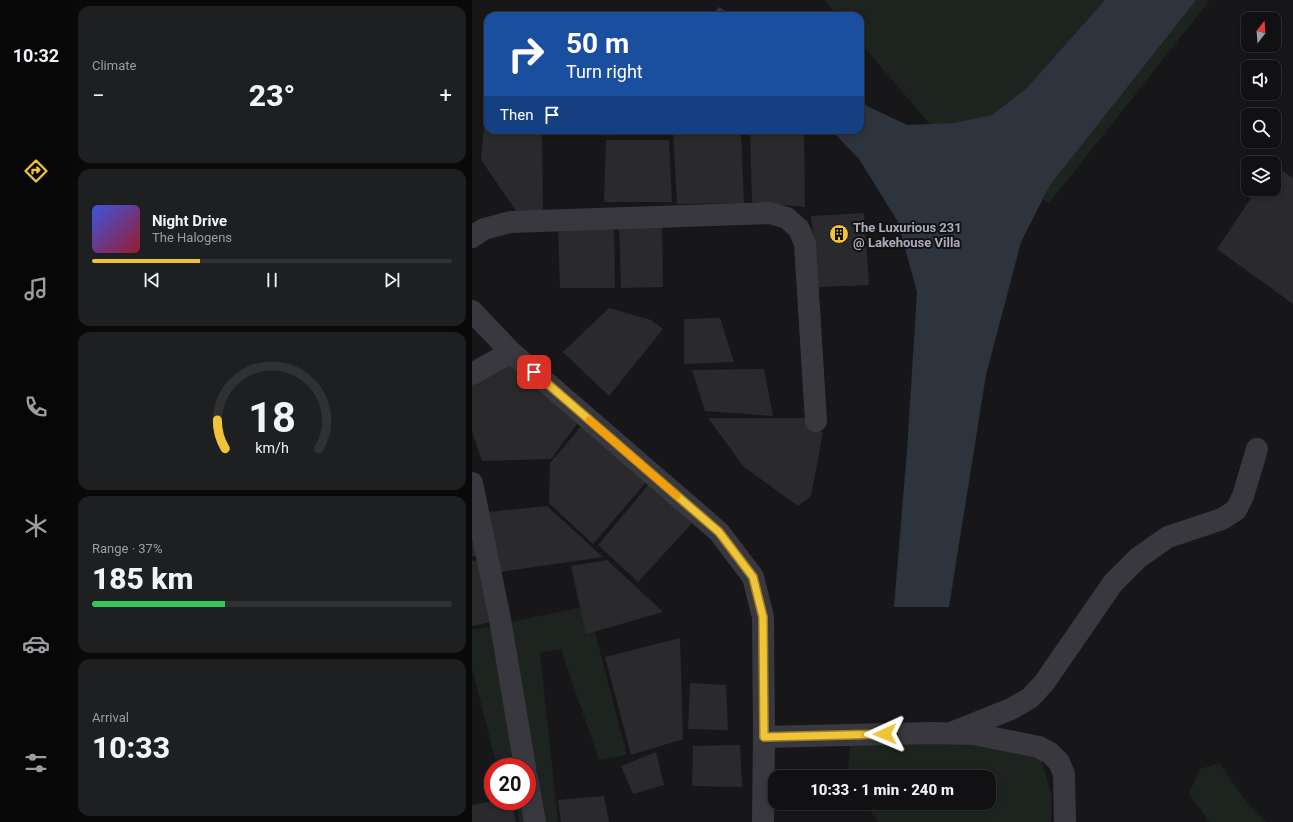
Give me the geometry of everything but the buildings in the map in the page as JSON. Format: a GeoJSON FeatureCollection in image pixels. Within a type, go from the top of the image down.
{"type":"FeatureCollection","features":[{"type":"Feature","properties":{"kind":"street"},"geometry":{"type":"LineString","coordinates":[[472,236],[484,229],[510,222],[770,213],[787,218],[799,229],[804,244],[816,421]]}},
{"type":"Feature","properties":{"kind":"street"},"geometry":{"type":"LineString","coordinates":[[472,311],[511,352],[719,532],[753,577],[763,617],[763,822]]}},
{"type":"Feature","properties":{"kind":"street"},"geometry":{"type":"LineString","coordinates":[[472,374],[511,352]]}},
{"type":"Feature","properties":{"kind":"street"},"geometry":{"type":"LineString","coordinates":[[951,734],[1011,709],[1030,698],[1044,683],[1113,583],[1138,558],[1168,537],[1222,519],[1236,510],[1243,496],[1258,449]]}},
{"type":"Feature","properties":{"kind":"street"},"geometry":{"type":"LineString","coordinates":[[472,484],[500,619],[523,758]]}},
{"type":"Feature","properties":{"kind":"street"},"geometry":{"type":"LineString","coordinates":[[764,737],[931,733],[974,734],[1032,745],[1050,753],[1059,762],[1064,774],[1065,822]]}},
{"type":"Feature","properties":{"kind":"street"},"geometry":{"type":"LineString","coordinates":[[532,810],[534,822]]}},
{"type":"Feature","properties":{"kind":"shaded area"},"geometry":{"type":"Polygon","coordinates":[[[824,0],[1210,0],[1049,203],[929,123],[864,47],[864,12],[834,12],[824,0]]]}},
{"type":"Feature","properties":{"kind":"shaded area"},"geometry":{"type":"Polygon","coordinates":[[[1105,0],[1196,0],[1050,185],[1021,242],[986,375],[949,607],[894,607],[907,451],[917,292],[898,222],[859,159],[835,134],[864,134],[864,103],[867,106],[907,125],[954,123],[992,115],[1026,89],[1105,0]]]}},
{"type":"Feature","properties":{"kind":"shaded area"},"geometry":{"type":"Polygon","coordinates":[[[719,7],[727,12],[714,12],[719,7]]]}},
{"type":"Feature","properties":{"kind":"shaded area"},"geometry":{"type":"Polygon","coordinates":[[[598,134],[667,134],[599,136],[598,134]]]}},
{"type":"Feature","properties":{"kind":"shaded area"},"geometry":{"type":"Polygon","coordinates":[[[588,606],[627,755],[599,760],[561,649],[540,653],[558,822],[519,822],[517,810],[536,810],[536,758],[495,758],[472,668],[472,630],[588,606]]]}},
{"type":"Feature","properties":{"kind":"shaded area"},"geometry":{"type":"Polygon","coordinates":[[[850,741],[959,742],[1040,755],[1052,797],[1051,822],[879,822],[869,810],[996,810],[996,770],[848,770],[850,741]]]}},
{"type":"Feature","properties":{"kind":"shaded area"},"geometry":{"type":"Polygon","coordinates":[[[1219,763],[1247,803],[1266,822],[1210,822],[1189,794],[1200,769],[1219,763]]]}},
{"type":"Feature","properties":{"kind":"slow traffic"},"geometry":{"type":"LineString","coordinates":[[589,420],[677,496]]}},
{"type":"Feature","properties":{"kind":"place","name":"The Luxurious 231 @ Lakehouse Villa"},"geometry":{"type":"Point","coordinates":[839,234]}},
{"type":"Feature","properties":{"kind":"route"},"geometry":{"type":"LineString","coordinates":[[534,372],[719,532],[753,577],[763,617],[764,737],[885,734]]}}]}
